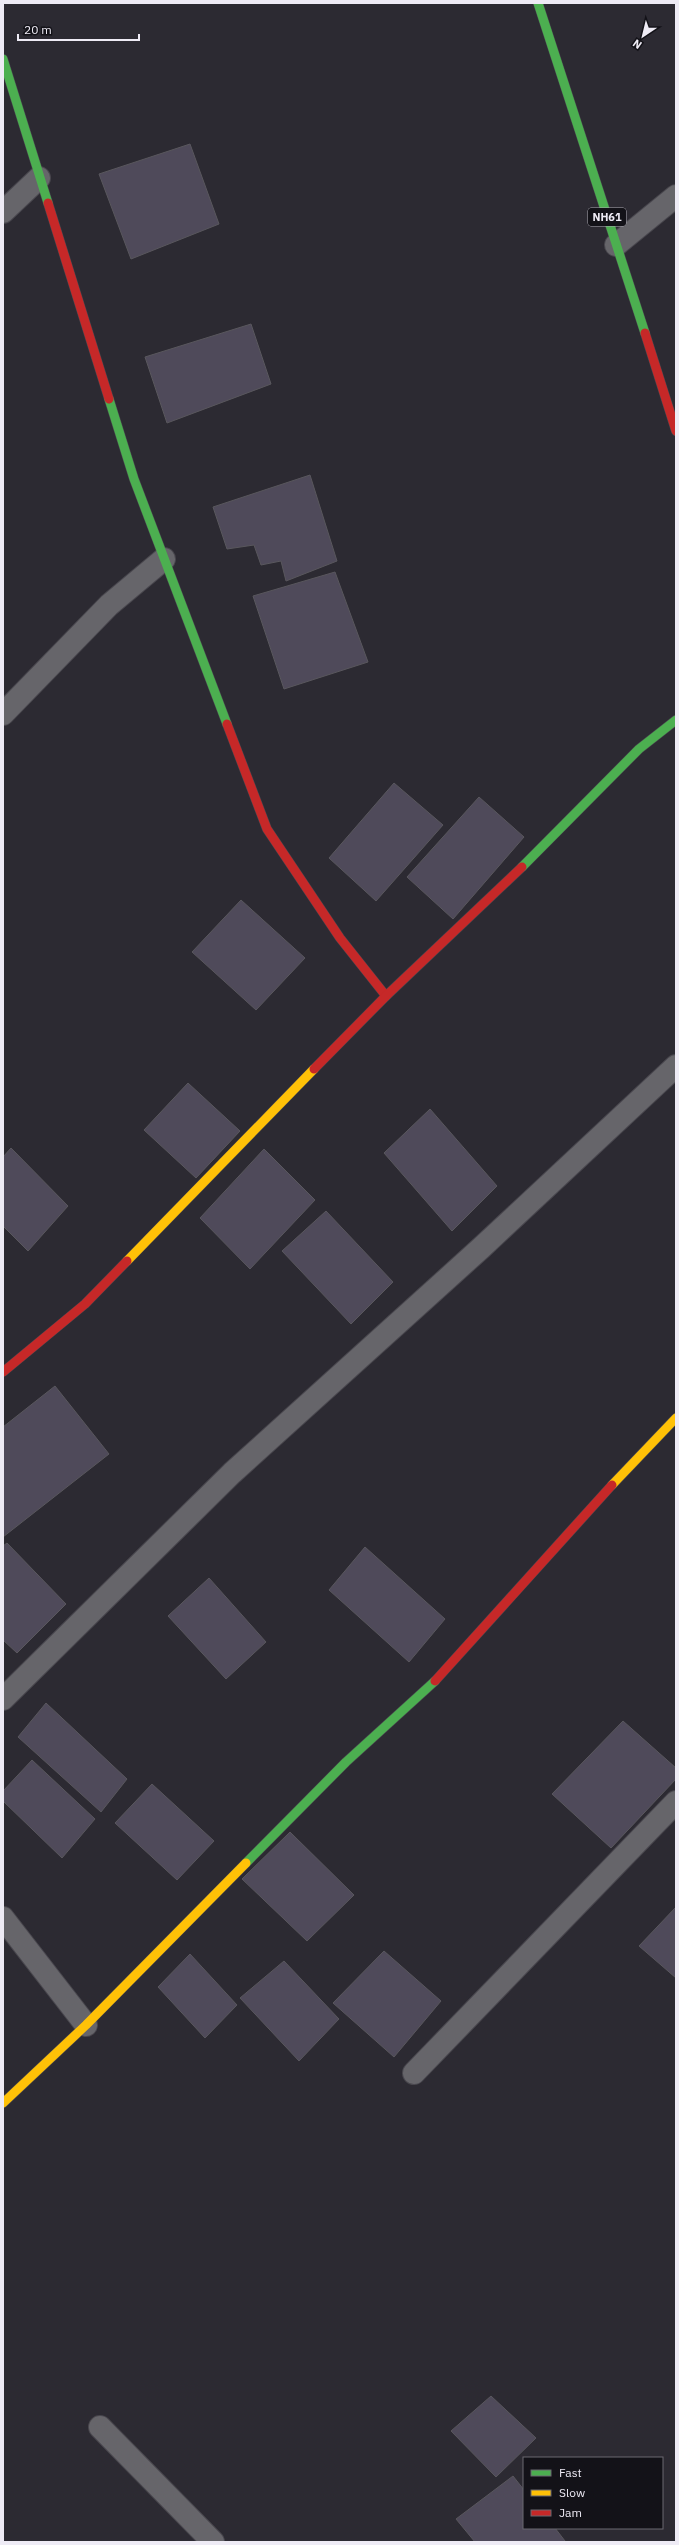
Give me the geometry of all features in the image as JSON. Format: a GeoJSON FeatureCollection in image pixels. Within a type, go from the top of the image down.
{"type":"FeatureCollection","features":[{"type":"Feature","properties":{"kind":"main road","name":"NH61"},"geometry":{"type":"LineString","coordinates":[[538,3],[676,431]]}},
{"type":"Feature","properties":{"kind":"main road"},"geometry":{"type":"LineString","coordinates":[[3,59],[134,479],[267,829],[340,938],[386,996]]}},
{"type":"Feature","properties":{"kind":"main road"},"geometry":{"type":"LineString","coordinates":[[3,1372],[85,1304],[386,996],[531,858],[639,749],[676,720]]}},
{"type":"Feature","properties":{"kind":"main road"},"geometry":{"type":"LineString","coordinates":[[3,2103],[86,2025],[346,1762],[427,1690],[593,1505],[676,1418]]}},
{"type":"Feature","properties":{"kind":"street"},"geometry":{"type":"LineString","coordinates":[[3,212],[39,178]]}},
{"type":"Feature","properties":{"kind":"street"},"geometry":{"type":"LineString","coordinates":[[616,245],[676,196]]}},
{"type":"Feature","properties":{"kind":"street"},"geometry":{"type":"LineString","coordinates":[[3,714],[110,605],[164,559]]}},
{"type":"Feature","properties":{"kind":"street"},"geometry":{"type":"LineString","coordinates":[[3,1699],[232,1473],[481,1248],[676,1066]]}},
{"type":"Feature","properties":{"kind":"street"},"geometry":{"type":"LineString","coordinates":[[414,2073],[676,1802]]}},
{"type":"Feature","properties":{"kind":"street"},"geometry":{"type":"LineString","coordinates":[[3,1918],[86,2025]]}},
{"type":"Feature","properties":{"kind":"street"},"geometry":{"type":"LineString","coordinates":[[100,2427],[213,2542]]}},
{"type":"Feature","properties":{"kind":"building"},"geometry":{"type":"Polygon","coordinates":[[[190,144],[219,224],[131,259],[99,174],[190,144]]]}},
{"type":"Feature","properties":{"kind":"building"},"geometry":{"type":"Polygon","coordinates":[[[251,324],[271,384],[167,423],[145,357],[251,324]]]}},
{"type":"Feature","properties":{"kind":"building"},"geometry":{"type":"Polygon","coordinates":[[[310,475],[337,561],[286,581],[281,561],[261,565],[254,545],[227,549],[213,507],[310,475]]]}},
{"type":"Feature","properties":{"kind":"building"},"geometry":{"type":"Polygon","coordinates":[[[335,572],[368,662],[284,689],[253,596],[335,572]]]}},
{"type":"Feature","properties":{"kind":"building"},"geometry":{"type":"Polygon","coordinates":[[[394,783],[443,825],[376,901],[329,858],[394,783]]]}},
{"type":"Feature","properties":{"kind":"building"},"geometry":{"type":"Polygon","coordinates":[[[479,797],[524,837],[453,919],[407,877],[479,797]]]}},
{"type":"Feature","properties":{"kind":"building"},"geometry":{"type":"Polygon","coordinates":[[[241,900],[305,958],[256,1010],[192,952],[241,900]]]}},
{"type":"Feature","properties":{"kind":"building"},"geometry":{"type":"Polygon","coordinates":[[[188,1083],[240,1131],[196,1178],[144,1130],[188,1083]]]}},
{"type":"Feature","properties":{"kind":"building"},"geometry":{"type":"Polygon","coordinates":[[[430,1109],[497,1186],[452,1231],[384,1153],[430,1109]]]}},
{"type":"Feature","properties":{"kind":"building"},"geometry":{"type":"Polygon","coordinates":[[[11,1148],[68,1206],[28,1251],[3,1226],[3,1157],[11,1148]]]}},
{"type":"Feature","properties":{"kind":"building"},"geometry":{"type":"Polygon","coordinates":[[[264,1149],[315,1200],[250,1269],[200,1218],[264,1149]]]}},
{"type":"Feature","properties":{"kind":"building"},"geometry":{"type":"Polygon","coordinates":[[[326,1211],[393,1282],[351,1324],[282,1251],[326,1211]]]}},
{"type":"Feature","properties":{"kind":"building"},"geometry":{"type":"Polygon","coordinates":[[[55,1386],[109,1454],[3,1537],[3,1427],[55,1386]]]}},
{"type":"Feature","properties":{"kind":"building"},"geometry":{"type":"Polygon","coordinates":[[[7,1543],[66,1604],[17,1653],[3,1640],[3,1546],[7,1543]]]}},
{"type":"Feature","properties":{"kind":"building"},"geometry":{"type":"Polygon","coordinates":[[[365,1547],[445,1619],[409,1662],[329,1590],[365,1547]]]}},
{"type":"Feature","properties":{"kind":"building"},"geometry":{"type":"Polygon","coordinates":[[[209,1578],[266,1642],[226,1679],[168,1616],[209,1578]]]}},
{"type":"Feature","properties":{"kind":"building"},"geometry":{"type":"Polygon","coordinates":[[[46,1703],[127,1779],[101,1812],[18,1737],[46,1703]]]}},
{"type":"Feature","properties":{"kind":"building"},"geometry":{"type":"Polygon","coordinates":[[[623,1721],[676,1768],[676,1779],[611,1848],[552,1794],[623,1721]]]}},
{"type":"Feature","properties":{"kind":"building"},"geometry":{"type":"Polygon","coordinates":[[[32,1760],[95,1819],[62,1858],[3,1801],[3,1791],[32,1760]]]}},
{"type":"Feature","properties":{"kind":"building"},"geometry":{"type":"Polygon","coordinates":[[[152,1784],[214,1841],[177,1880],[115,1823],[152,1784]]]}},
{"type":"Feature","properties":{"kind":"building"},"geometry":{"type":"Polygon","coordinates":[[[290,1832],[354,1895],[307,1941],[242,1879],[290,1832]]]}},
{"type":"Feature","properties":{"kind":"building"},"geometry":{"type":"Polygon","coordinates":[[[676,1907],[676,1978],[639,1946],[676,1907]]]}},
{"type":"Feature","properties":{"kind":"building"},"geometry":{"type":"Polygon","coordinates":[[[384,1951],[441,2001],[394,2057],[333,2003],[384,1951]]]}},
{"type":"Feature","properties":{"kind":"building"},"geometry":{"type":"Polygon","coordinates":[[[190,1954],[237,2005],[205,2038],[158,1987],[190,1954]]]}},
{"type":"Feature","properties":{"kind":"building"},"geometry":{"type":"Polygon","coordinates":[[[284,1961],[339,2019],[299,2061],[240,1998],[284,1961]]]}},
{"type":"Feature","properties":{"kind":"building"},"geometry":{"type":"Polygon","coordinates":[[[491,2396],[536,2438],[496,2477],[451,2431],[491,2396]]]}},
{"type":"Feature","properties":{"kind":"building"},"geometry":{"type":"Polygon","coordinates":[[[513,2476],[523,2489],[523,2529],[556,2529],[565,2541],[475,2542],[456,2519],[513,2476]]]}},
{"type":"Feature","properties":{"kind":"traffic: fast"},"geometry":{"type":"LineString","coordinates":[[538,3],[645,333]]}},
{"type":"Feature","properties":{"kind":"traffic: fast"},"geometry":{"type":"LineString","coordinates":[[3,59],[48,203]]}},
{"type":"Feature","properties":{"kind":"traffic: fast"},"geometry":{"type":"LineString","coordinates":[[109,399],[134,479],[227,724]]}},
{"type":"Feature","properties":{"kind":"traffic: fast"},"geometry":{"type":"LineString","coordinates":[[522,867],[639,749],[676,720]]}},
{"type":"Feature","properties":{"kind":"traffic: fast"},"geometry":{"type":"LineString","coordinates":[[246,1863],[346,1762],[435,1681]]}},
{"type":"Feature","properties":{"kind":"traffic: slow"},"geometry":{"type":"LineString","coordinates":[[127,1261],[314,1069]]}},
{"type":"Feature","properties":{"kind":"traffic: slow"},"geometry":{"type":"LineString","coordinates":[[612,1485],[676,1418]]}},
{"type":"Feature","properties":{"kind":"traffic: slow"},"geometry":{"type":"LineString","coordinates":[[3,2103],[86,2025],[246,1863]]}},
{"type":"Feature","properties":{"kind":"traffic: jam"},"geometry":{"type":"LineString","coordinates":[[48,203],[109,399]]}},
{"type":"Feature","properties":{"kind":"traffic: jam"},"geometry":{"type":"LineString","coordinates":[[645,333],[676,431]]}},
{"type":"Feature","properties":{"kind":"traffic: jam"},"geometry":{"type":"LineString","coordinates":[[227,724],[267,829],[340,938],[386,996]]}},
{"type":"Feature","properties":{"kind":"traffic: jam"},"geometry":{"type":"LineString","coordinates":[[314,1069],[386,996],[522,867]]}},
{"type":"Feature","properties":{"kind":"traffic: jam"},"geometry":{"type":"LineString","coordinates":[[3,1372],[85,1304],[127,1261]]}},
{"type":"Feature","properties":{"kind":"traffic: jam"},"geometry":{"type":"LineString","coordinates":[[435,1681],[612,1485]]}}]}
